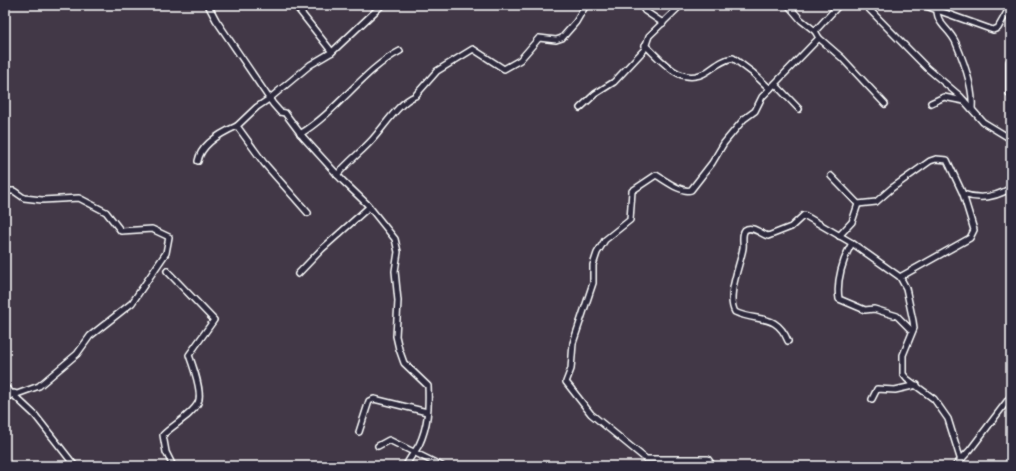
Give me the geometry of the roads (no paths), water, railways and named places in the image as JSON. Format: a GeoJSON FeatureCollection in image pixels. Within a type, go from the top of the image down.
{"type":"FeatureCollection","features":[{"type":"Feature","properties":{"kind":"highway"},"geometry":{"type":"LineString","coordinates":[[1011,62],[1011,93]]}},
{"type":"Feature","properties":{"kind":"street"},"geometry":{"type":"LineString","coordinates":[[208,5],[216,20],[277,109],[285,113],[300,134],[391,231],[397,247],[395,271],[398,301],[396,336],[404,363],[428,386],[427,424],[406,466]]}},
{"type":"Feature","properties":{"kind":"street"},"geometry":{"type":"LineString","coordinates":[[295,5],[332,52]]}},
{"type":"Feature","properties":{"kind":"street"},"geometry":{"type":"LineString","coordinates":[[198,161],[199,154],[217,136],[237,126],[257,107],[270,99],[310,65],[332,52],[382,5]]}},
{"type":"Feature","properties":{"kind":"street"},"geometry":{"type":"LineString","coordinates":[[337,174],[372,140],[391,116],[415,96],[437,71],[473,49],[504,69],[520,60],[539,38],[556,40],[566,34],[586,5]]}},
{"type":"Feature","properties":{"kind":"street"},"geometry":{"type":"LineString","coordinates":[[641,5],[645,11],[663,23]]}},
{"type":"Feature","properties":{"kind":"street"},"geometry":{"type":"LineString","coordinates":[[580,108],[595,94],[614,82],[644,50],[649,36],[681,5]]}},
{"type":"Feature","properties":{"kind":"street"},"geometry":{"type":"LineString","coordinates":[[788,5],[801,20],[815,31],[819,38],[842,58],[885,104]]}},
{"type":"Feature","properties":{"kind":"street"},"geometry":{"type":"LineString","coordinates":[[815,31],[839,5]]}},
{"type":"Feature","properties":{"kind":"street"},"geometry":{"type":"LineString","coordinates":[[865,5],[927,68],[972,109],[983,122],[1011,139]]}},
{"type":"Feature","properties":{"kind":"street"},"geometry":{"type":"LineString","coordinates":[[923,5],[937,8],[993,30],[998,28],[1011,5]]}},
{"type":"Feature","properties":{"kind":"street"},"geometry":{"type":"LineString","coordinates":[[937,8],[939,22],[956,43],[969,80],[973,100],[972,109]]}},
{"type":"Feature","properties":{"kind":"street"},"geometry":{"type":"LineString","coordinates":[[713,466],[711,460],[708,459],[646,459],[641,457],[591,414],[566,382],[571,369],[573,343],[593,283],[593,265],[597,253],[605,240],[630,220],[632,191],[656,175],[681,189],[687,191],[691,190],[712,163],[724,143],[744,119],[755,110],[762,97],[819,38]]}},
{"type":"Feature","properties":{"kind":"street"},"geometry":{"type":"LineString","coordinates":[[646,45],[678,75],[685,77],[697,76],[708,71],[718,62],[733,58],[753,73],[770,89]]}},
{"type":"Feature","properties":{"kind":"street"},"geometry":{"type":"LineString","coordinates":[[300,134],[320,120],[384,59],[400,51]]}},
{"type":"Feature","properties":{"kind":"street"},"geometry":{"type":"LineString","coordinates":[[775,84],[799,109]]}},
{"type":"Feature","properties":{"kind":"street"},"geometry":{"type":"LineString","coordinates":[[931,103],[944,97],[964,102]]}},
{"type":"Feature","properties":{"kind":"street"},"geometry":{"type":"LineString","coordinates":[[237,126],[264,163],[308,213]]}},
{"type":"Feature","properties":{"kind":"street"},"geometry":{"type":"LineString","coordinates":[[858,204],[876,202],[892,188],[930,161],[936,159],[947,160],[963,194],[974,230],[970,238],[900,278]]}},
{"type":"Feature","properties":{"kind":"street"},"geometry":{"type":"LineString","coordinates":[[831,176],[858,204]]}},
{"type":"Feature","properties":{"kind":"street"},"geometry":{"type":"LineString","coordinates":[[963,194],[972,197],[991,197],[1011,188]]}},
{"type":"Feature","properties":{"kind":"street"},"geometry":{"type":"LineString","coordinates":[[5,191],[14,191],[24,198],[42,200],[79,198],[106,212],[121,230],[152,229],[169,237],[166,253],[132,303],[90,336],[77,354],[39,386],[17,394],[14,393],[5,399]]}},
{"type":"Feature","properties":{"kind":"street"},"geometry":{"type":"LineString","coordinates":[[840,236],[852,222],[858,204]]}},
{"type":"Feature","properties":{"kind":"street"},"geometry":{"type":"LineString","coordinates":[[298,274],[328,243],[369,207]]}},
{"type":"Feature","properties":{"kind":"street"},"geometry":{"type":"LineString","coordinates":[[788,341],[784,330],[776,324],[764,319],[735,312],[732,307],[732,294],[744,246],[743,234],[745,230],[750,228],[768,236],[791,227],[804,215],[852,243],[900,278],[906,288],[912,313],[912,331],[903,355],[902,368],[907,379],[916,384],[934,399],[948,419],[961,460]]}},
{"type":"Feature","properties":{"kind":"street"},"geometry":{"type":"LineString","coordinates":[[852,243],[843,262],[840,277],[839,299],[866,310],[874,309],[897,316],[912,331]]}},
{"type":"Feature","properties":{"kind":"street"},"geometry":{"type":"LineString","coordinates":[[167,271],[214,320],[189,355],[199,391],[198,403],[186,416],[163,434],[166,452],[173,466]]}},
{"type":"Feature","properties":{"kind":"street"},"geometry":{"type":"LineString","coordinates":[[872,399],[877,389],[895,390],[916,384]]}},
{"type":"Feature","properties":{"kind":"street"},"geometry":{"type":"LineString","coordinates":[[5,387],[14,393],[47,430],[75,466]]}},
{"type":"Feature","properties":{"kind":"street"},"geometry":{"type":"LineString","coordinates":[[955,466],[1011,396]]}},
{"type":"Feature","properties":{"kind":"street"},"geometry":{"type":"LineString","coordinates":[[359,432],[369,401],[374,399],[427,412]]}},
{"type":"Feature","properties":{"kind":"street"},"geometry":{"type":"LineString","coordinates":[[378,446],[389,440],[442,466]]}}]}
